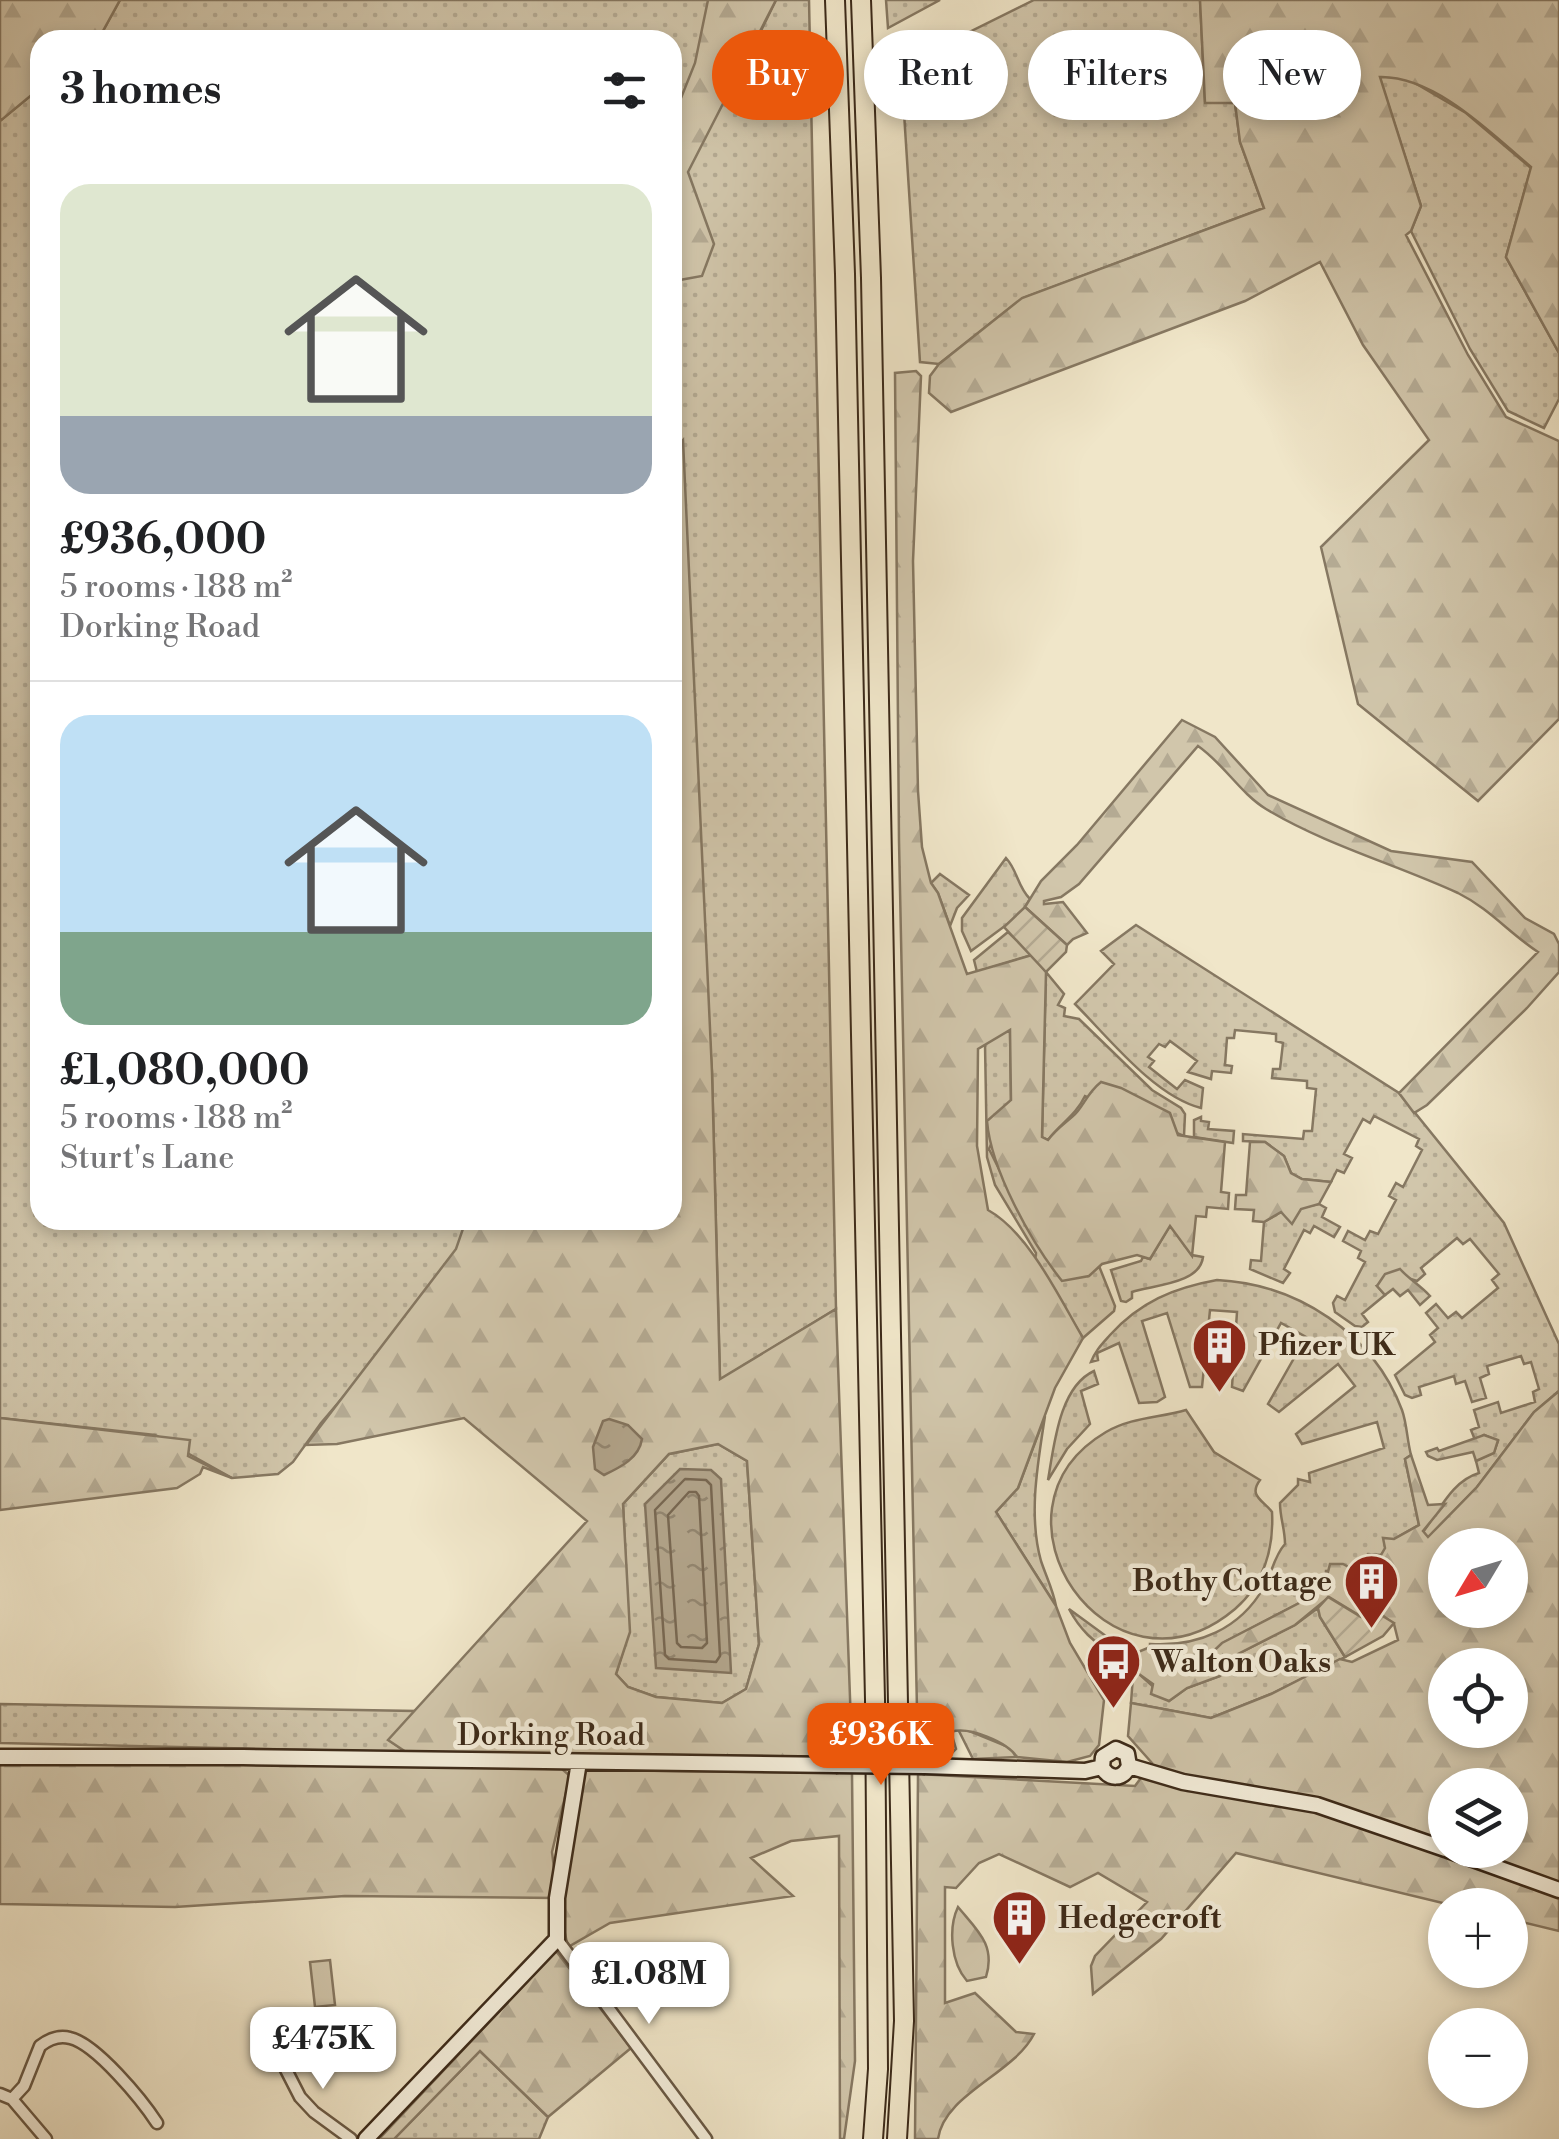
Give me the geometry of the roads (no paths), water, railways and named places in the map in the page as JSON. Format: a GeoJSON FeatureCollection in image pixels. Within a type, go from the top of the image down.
{"type":"FeatureCollection","features":[{"type":"Feature","properties":{"kind":"highway"},"geometry":{"type":"LineString","coordinates":[[835,0],[846,292],[875,1700],[878,2069],[873,2139]]}},
{"type":"Feature","properties":{"kind":"highway"},"geometry":{"type":"LineString","coordinates":[[861,0],[871,278],[904,2021],[897,2139]]}},
{"type":"Feature","properties":{"kind":"main road"},"geometry":{"type":"LineString","coordinates":[[1116,1749],[1127,1754],[1130,1766],[1116,1778],[1102,1767],[1106,1752],[1116,1749]]}},
{"type":"Feature","properties":{"kind":"main road","name":"Dorking Road"},"geometry":{"type":"LineString","coordinates":[[0,1757],[1085,1771],[1102,1767]]}},
{"type":"Feature","properties":{"kind":"main road"},"geometry":{"type":"LineString","coordinates":[[366,2139],[558,1939],[557,1898],[579,1762]]}},
{"type":"Feature","properties":{"kind":"main road"},"geometry":{"type":"LineString","coordinates":[[1130,1766],[1183,1782],[1317,1805],[1428,1844]]}},
{"type":"Feature","properties":{"kind":"main road"},"geometry":{"type":"LineString","coordinates":[[1497,1868],[1559,1890]]}},
{"type":"Feature","properties":{"kind":"street"},"geometry":{"type":"LineString","coordinates":[[558,1939],[706,2139]]}},
{"type":"Feature","properties":{"kind":"street"},"geometry":{"type":"LineString","coordinates":[[46,2139],[6,2096],[24,2086],[35,2042],[60,2036],[74,2038],[90,2048],[149,2102],[156,2123]]}},
{"type":"Feature","properties":{"kind":"street"},"geometry":{"type":"LineString","coordinates":[[278,2056],[307,2104],[352,2139]]}},
{"type":"Feature","properties":{"kind":"water"},"geometry":{"type":"Polygon","coordinates":[[[603,1421],[628,1425],[642,1439],[633,1457],[604,1475],[595,1469],[593,1447],[603,1421]]]}},
{"type":"Feature","properties":{"kind":"water"},"geometry":{"type":"Polygon","coordinates":[[[680,1469],[711,1470],[721,1479],[731,1673],[656,1668],[645,1504],[680,1469]]]}},
{"type":"Feature","properties":{"kind":"place","name":"Pfizer UK"},"geometry":{"type":"Point","coordinates":[1219,1394]}},
{"type":"Feature","properties":{"kind":"place","name":"Bothy Cottage"},"geometry":{"type":"Point","coordinates":[1371,1630]}},
{"type":"Feature","properties":{"kind":"place","name":"Walton Oaks"},"geometry":{"type":"Point","coordinates":[1113,1711]}},
{"type":"Feature","properties":{"kind":"place","name":"Hedgecroft"},"geometry":{"type":"Point","coordinates":[1019,1967]}}]}
